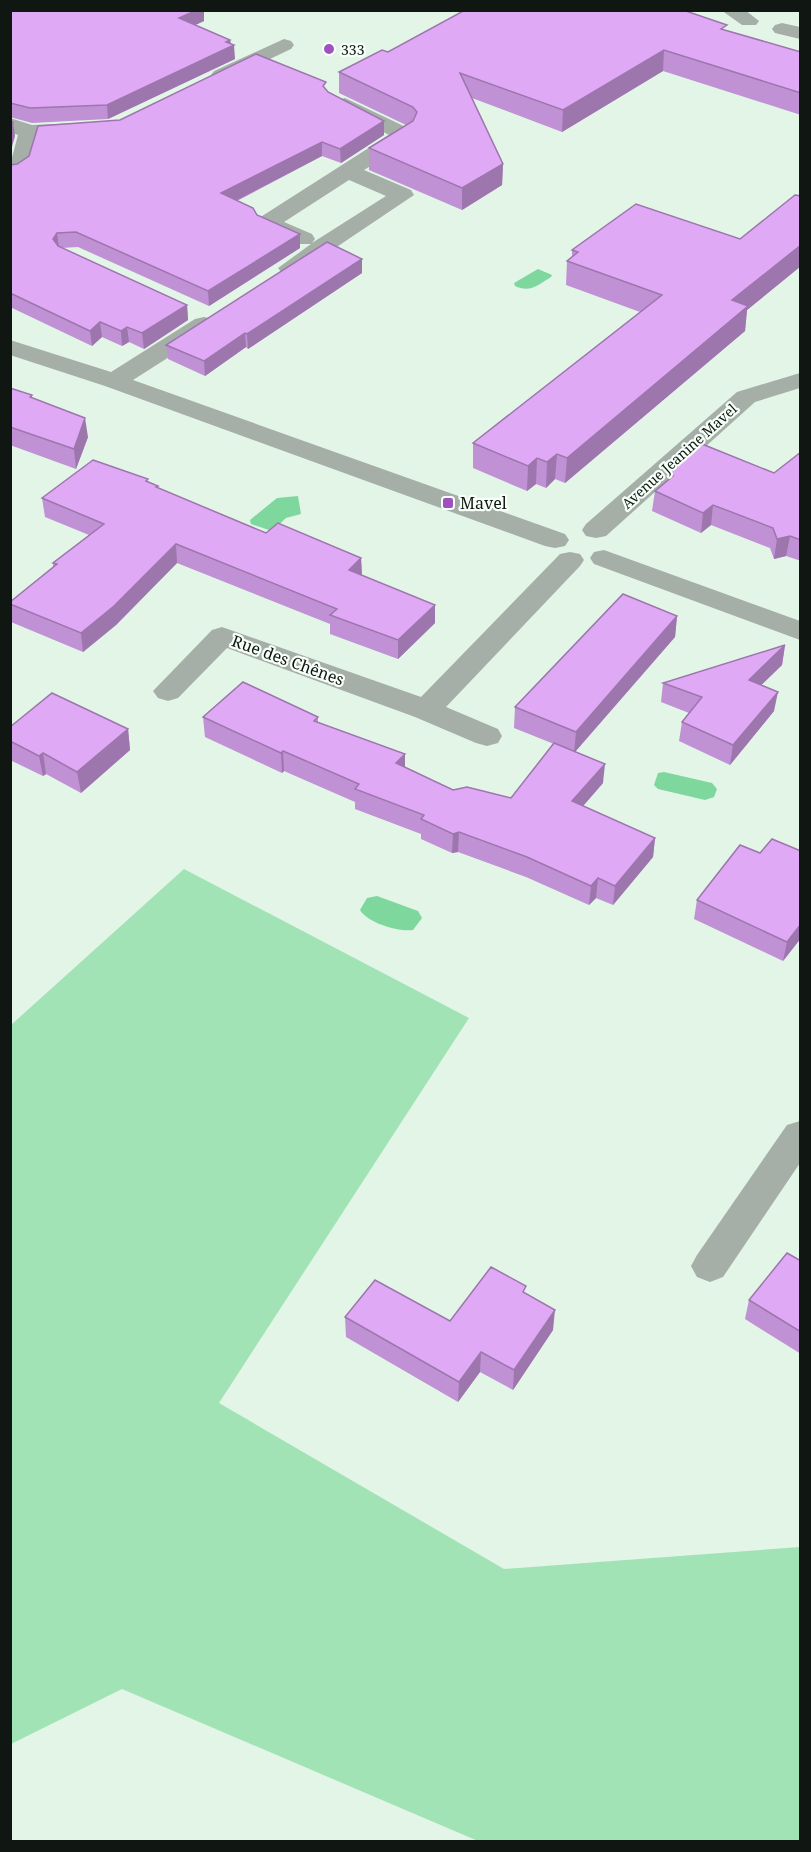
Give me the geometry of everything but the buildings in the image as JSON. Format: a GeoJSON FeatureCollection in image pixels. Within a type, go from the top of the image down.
{"type":"FeatureCollection","features":[{"type":"Feature","properties":{"kind":"street"},"geometry":{"type":"LineString","coordinates":[[730,10],[749,21]]}},
{"type":"Feature","properties":{"kind":"street"},"geometry":{"type":"LineString","coordinates":[[199,86],[284,45]]}},
{"type":"Feature","properties":{"kind":"street"},"geometry":{"type":"LineString","coordinates":[[322,248],[267,223],[350,172],[404,135],[336,100]]}},
{"type":"Feature","properties":{"kind":"street"},"geometry":{"type":"LineString","coordinates":[[10,173],[21,168],[20,128],[103,127]]}},
{"type":"Feature","properties":{"kind":"street"},"geometry":{"type":"LineString","coordinates":[[272,280],[403,195],[350,172]]}},
{"type":"Feature","properties":{"kind":"street"},"geometry":{"type":"LineString","coordinates":[[114,381],[208,314]]}},
{"type":"Feature","properties":{"kind":"street"},"geometry":{"type":"LineString","coordinates":[[10,347],[114,381],[562,550],[586,563],[603,558],[609,553],[610,542],[596,530],[573,528],[565,531],[562,550],[426,710]]}},
{"type":"Feature","properties":{"kind":"street","name":"Avenue Jeanine Mavel"},"geometry":{"type":"LineString","coordinates":[[596,530],[746,397],[801,380]]}},
{"type":"Feature","properties":{"kind":"street"},"geometry":{"type":"LineString","coordinates":[[603,558],[801,632]]}},
{"type":"Feature","properties":{"kind":"street","name":"Rue des Chênes"},"geometry":{"type":"LineString","coordinates":[[168,691],[222,636],[426,710],[487,736]]}},
{"type":"Feature","properties":{"kind":"street"},"geometry":{"type":"LineString","coordinates":[[710,1266],[801,1135]]}},
{"type":"Feature","properties":{"kind":"shaded area"},"geometry":{"type":"Polygon","coordinates":[[[538,269],[552,275],[551,277],[530,288],[515,286],[514,283],[538,269]]]}},
{"type":"Feature","properties":{"kind":"shaded area"},"geometry":{"type":"Polygon","coordinates":[[[298,496],[301,514],[286,518],[272,531],[251,524],[250,520],[277,498],[298,496]]]}},
{"type":"Feature","properties":{"kind":"shaded area"},"geometry":{"type":"Polygon","coordinates":[[[664,772],[712,783],[717,789],[714,797],[705,800],[658,789],[654,785],[658,773],[664,772]]]}},
{"type":"Feature","properties":{"kind":"shaded area"},"geometry":{"type":"Polygon","coordinates":[[[184,869],[469,1018],[219,1403],[504,1569],[800,1547],[800,1841],[478,1841],[122,1689],[11,1744],[11,1025],[184,869]]]}},
{"type":"Feature","properties":{"kind":"shaded area"},"geometry":{"type":"Polygon","coordinates":[[[377,896],[418,911],[422,918],[413,930],[392,928],[376,923],[360,910],[367,898],[377,896]]]}},
{"type":"Feature","properties":{"kind":"place","name":"333"},"geometry":{"type":"Point","coordinates":[329,49]}},
{"type":"Feature","properties":{"kind":"place","name":"Mavel"},"geometry":{"type":"Point","coordinates":[448,503]}}]}
